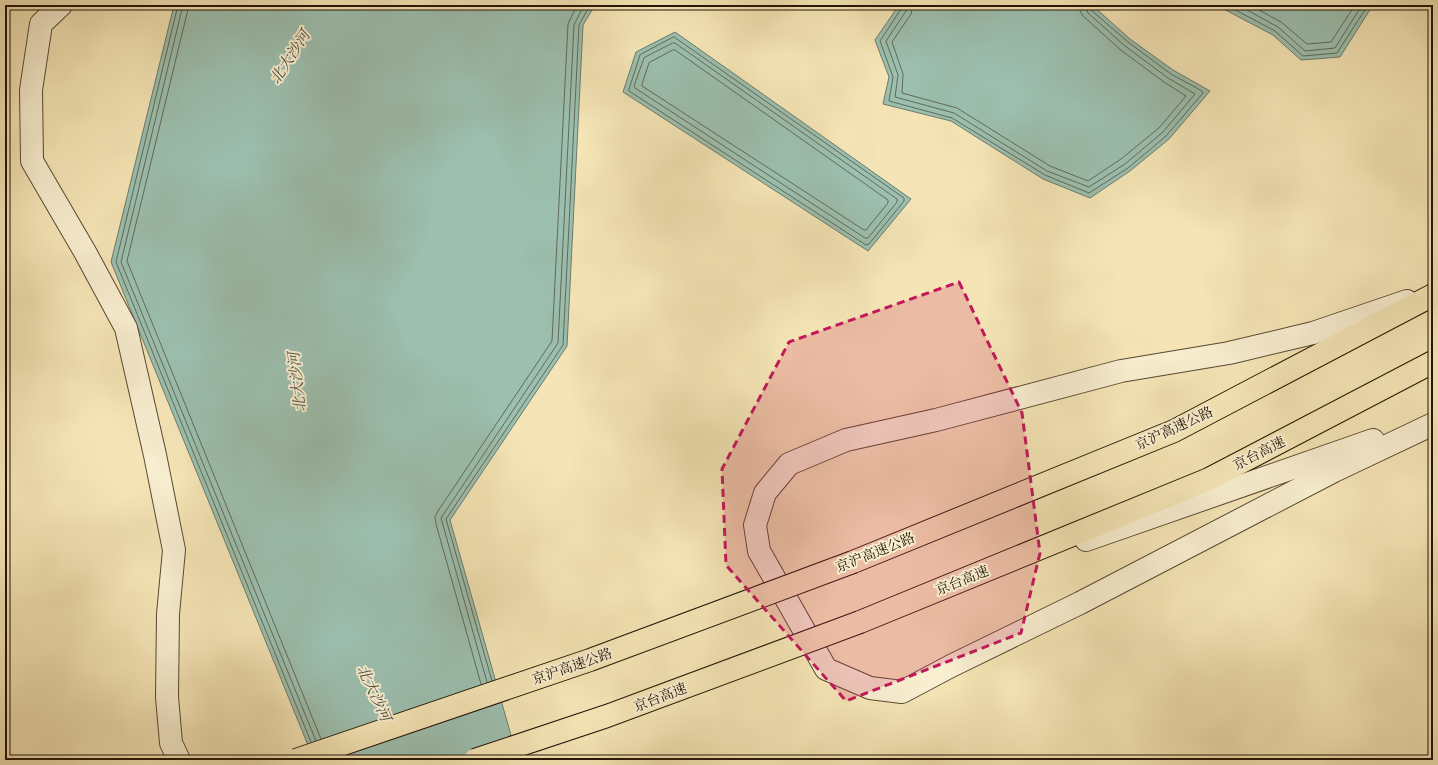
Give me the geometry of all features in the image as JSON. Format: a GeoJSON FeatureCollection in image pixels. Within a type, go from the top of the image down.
{"type":"FeatureCollection","features":[{"type":"Feature","properties":{"kind":"highway","name":"京沪高速公路"},"geometry":{"type":"LineString","coordinates":[[296,760],[590,660],[853,562],[1174,431],[1433,294]]}},
{"type":"Feature","properties":{"kind":"highway","name":"京台高速"},"geometry":{"type":"LineString","coordinates":[[475,760],[607,716],[860,622],[1209,479],[1433,362]]}},
{"type":"Feature","properties":{"kind":"street"},"geometry":{"type":"LineString","coordinates":[[60,5],[42,24],[31,90],[32,161],[85,252],[126,328],[174,550],[168,614],[167,697],[171,743],[179,760]]}},
{"type":"Feature","properties":{"kind":"street"},"geometry":{"type":"LineString","coordinates":[[1433,294],[1313,333],[1229,353],[1121,371],[936,420],[846,440],[789,464],[765,493],[755,525],[759,551],[826,669],[870,688],[902,692],[951,666],[1087,599],[1334,471],[1433,424]]}},
{"type":"Feature","properties":{"kind":"street"},"geometry":{"type":"LineString","coordinates":[[904,603],[1362,443],[1433,421]]}},
{"type":"Feature","properties":{"kind":"highlighted area"},"geometry":{"type":"Polygon","coordinates":[[[959,282],[1022,413],[1040,553],[1021,633],[846,701],[726,565],[722,469],[789,342],[959,282]]]}},
{"type":"Feature","properties":{"kind":"water","name":"北大沙河"},"geometry":{"type":"Polygon","coordinates":[[[174,5],[595,5],[583,25],[567,346],[450,520],[518,760],[314,760],[111,262],[174,5]]]}},
{"type":"Feature","properties":{"kind":"water"},"geometry":{"type":"Polygon","coordinates":[[[899,5],[1092,5],[1130,39],[1173,70],[1210,91],[1169,139],[1130,171],[1090,198],[1043,179],[951,121],[883,104],[889,77],[875,40],[899,5]]]}},
{"type":"Feature","properties":{"kind":"water"},"geometry":{"type":"Polygon","coordinates":[[[1216,5],[1373,5],[1340,57],[1301,60],[1273,35],[1216,5]]]}},
{"type":"Feature","properties":{"kind":"water"},"geometry":{"type":"Polygon","coordinates":[[[675,32],[911,199],[868,251],[623,92],[636,52],[675,32]]]}}]}
